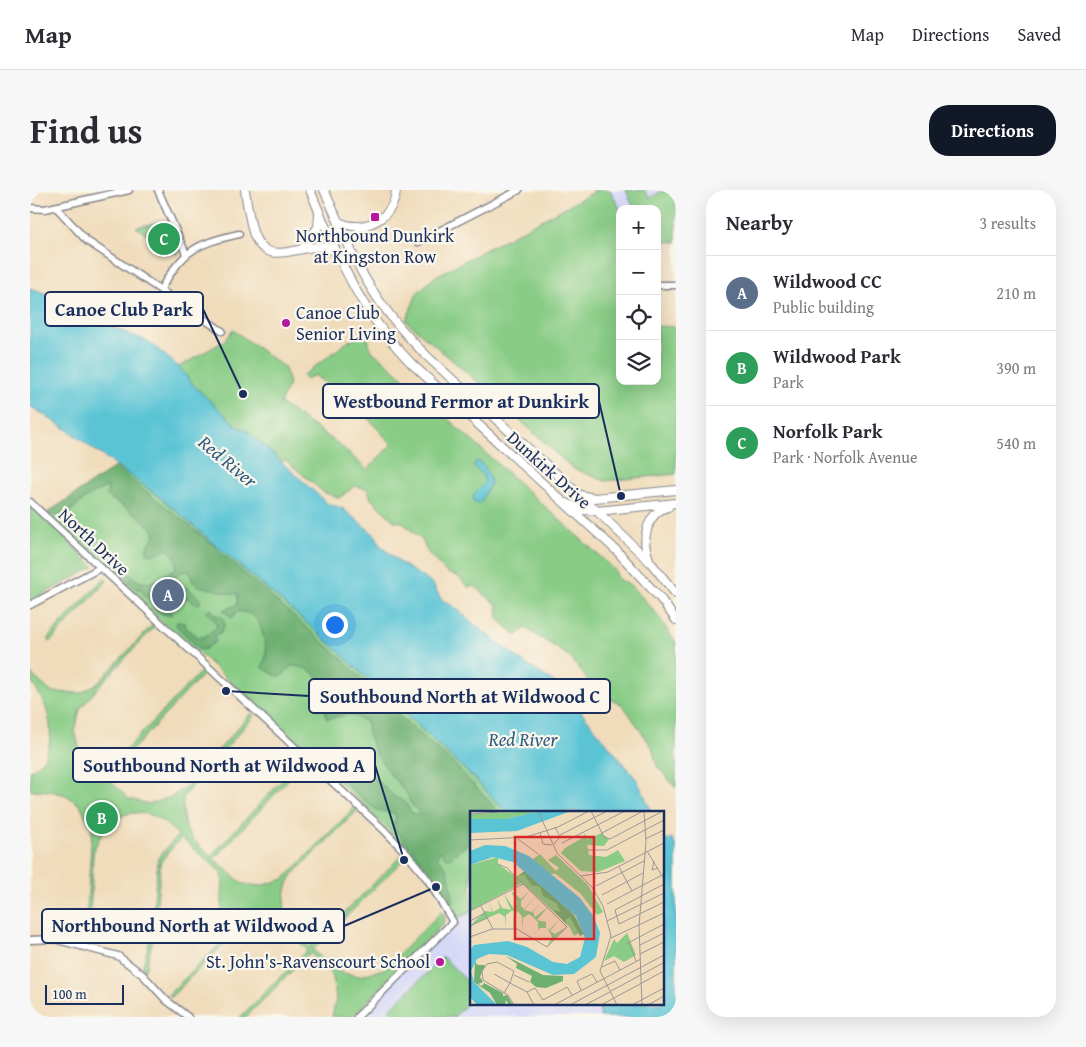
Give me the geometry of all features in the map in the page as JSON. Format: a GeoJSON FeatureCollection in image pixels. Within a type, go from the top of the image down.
{"type":"FeatureCollection","features":[{"type":"Feature","properties":{"kind":"main road"},"geometry":{"type":"LineString","coordinates":[[245,190],[252,231],[262,246],[270,251],[281,254],[302,249],[324,247],[337,253]]}},
{"type":"Feature","properties":{"kind":"main road","name":"Dunkirk Drive"},"geometry":{"type":"LineString","coordinates":[[310,190],[345,270],[366,308],[402,354],[617,551],[660,598],[676,620]]}},
{"type":"Feature","properties":{"kind":"main road","name":"Dunkirk Drive"},"geometry":{"type":"LineString","coordinates":[[324,190],[349,246],[374,293],[419,349],[597,511],[651,564],[676,594]]}},
{"type":"Feature","properties":{"kind":"main road"},"geometry":{"type":"LineString","coordinates":[[339,222],[348,225],[367,225],[378,221],[386,214],[394,202],[396,190]]}},
{"type":"Feature","properties":{"kind":"main road"},"geometry":{"type":"LineString","coordinates":[[302,249],[318,227],[318,209]]}},
{"type":"Feature","properties":{"kind":"main road"},"geometry":{"type":"LineString","coordinates":[[349,246],[367,225]]}},
{"type":"Feature","properties":{"kind":"main road"},"geometry":{"type":"LineString","coordinates":[[578,494],[596,498],[676,490]]}},
{"type":"Feature","properties":{"kind":"main road"},"geometry":{"type":"LineString","coordinates":[[561,501],[582,510],[597,511],[676,504]]}},
{"type":"Feature","properties":{"kind":"main road"},"geometry":{"type":"LineString","coordinates":[[651,564],[645,545],[645,535],[651,520],[662,508],[676,504]]}},
{"type":"Feature","properties":{"kind":"street"},"geometry":{"type":"LineString","coordinates":[[30,208],[45,209],[56,207],[129,190]]}},
{"type":"Feature","properties":{"kind":"street"},"geometry":{"type":"LineString","coordinates":[[158,190],[186,254]]}},
{"type":"Feature","properties":{"kind":"street"},"geometry":{"type":"LineString","coordinates":[[418,242],[519,190]]}},
{"type":"Feature","properties":{"kind":"street"},"geometry":{"type":"LineString","coordinates":[[56,207],[87,241],[222,331]]}},
{"type":"Feature","properties":{"kind":"street"},"geometry":{"type":"LineString","coordinates":[[161,289],[169,275],[186,254],[208,242],[239,234]]}},
{"type":"Feature","properties":{"kind":"street"},"geometry":{"type":"LineString","coordinates":[[661,285],[676,285]]}},
{"type":"Feature","properties":{"kind":"street","name":"North Drive"},"geometry":{"type":"LineString","coordinates":[[30,502],[383,830],[407,854],[428,880],[453,922],[358,1017]]}},
{"type":"Feature","properties":{"kind":"street"},"geometry":{"type":"LineString","coordinates":[[30,605],[100,568]]}},
{"type":"Feature","properties":{"kind":"street"},"geometry":{"type":"LineString","coordinates":[[30,940],[54,939],[118,956],[143,975],[166,1000],[188,1017]]}},
{"type":"Feature","properties":{"kind":"shaded area"},"geometry":{"type":"Polygon","coordinates":[[[610,190],[665,190],[636,205],[618,205],[610,190]]]}},
{"type":"Feature","properties":{"kind":"shaded area","name":"St. John's-Ravenscourt School"},"geometry":{"type":"Polygon","coordinates":[[[470,912],[470,1004],[599,1004],[600,1017],[356,1017],[450,921],[470,912]]]}},
{"type":"Feature","properties":{"kind":"green space"},"geometry":{"type":"Polygon","coordinates":[[[593,190],[610,190],[618,205],[616,205],[616,385],[661,385],[661,326],[676,327],[676,474],[605,481],[572,468],[493,395],[406,321],[417,293],[436,276],[594,192],[593,190]]]}},
{"type":"Feature","properties":{"kind":"green space"},"geometry":{"type":"Polygon","coordinates":[[[626,190],[645,190],[649,198],[665,190],[676,190],[676,242],[661,241],[661,205],[633,205],[626,190]]]}},
{"type":"Feature","properties":{"kind":"green space"},"geometry":{"type":"Polygon","coordinates":[[[165,221],[181,250],[177,255],[136,227],[165,221]]]}},
{"type":"Feature","properties":{"kind":"green space"},"geometry":{"type":"Polygon","coordinates":[[[233,330],[285,368],[289,384],[280,403],[340,445],[367,470],[392,444],[353,403],[314,375],[306,380],[302,376],[349,341],[365,334],[372,351],[614,569],[620,581],[627,582],[640,595],[656,613],[676,643],[676,788],[657,766],[652,747],[623,705],[599,694],[569,656],[525,628],[517,636],[498,619],[497,605],[475,586],[468,587],[457,576],[447,573],[428,553],[422,540],[402,522],[394,521],[371,499],[368,489],[355,486],[339,498],[323,492],[286,460],[282,462],[245,429],[238,427],[193,385],[179,367],[224,341],[233,330]]]}},
{"type":"Feature","properties":{"kind":"green space"},"geometry":{"type":"Polygon","coordinates":[[[117,466],[161,498],[322,636],[474,778],[505,811],[470,811],[470,912],[458,918],[412,855],[365,806],[197,651],[152,614],[105,566],[46,514],[117,466]]]}},
{"type":"Feature","properties":{"kind":"green space"},"geometry":{"type":"Polygon","coordinates":[[[115,467],[215,546],[340,657],[399,716],[454,764],[498,811],[470,811],[470,843],[449,858],[445,857],[440,851],[437,857],[448,873],[454,901],[450,904],[433,875],[396,831],[393,825],[396,819],[395,814],[375,809],[341,779],[340,772],[347,764],[358,764],[395,797],[405,802],[412,813],[421,816],[375,752],[366,722],[350,714],[326,719],[323,691],[316,676],[310,671],[302,667],[291,666],[280,676],[262,667],[266,648],[261,629],[255,617],[247,613],[236,612],[232,618],[223,610],[237,605],[238,594],[199,586],[193,582],[189,571],[166,577],[165,575],[176,568],[177,563],[174,556],[169,550],[152,555],[147,552],[147,547],[155,536],[153,529],[139,516],[107,496],[108,487],[90,496],[65,514],[46,514],[115,467]]]}},
{"type":"Feature","properties":{"kind":"green space"},"geometry":{"type":"Polygon","coordinates":[[[30,502],[94,567],[30,601],[30,502]]]}},
{"type":"Feature","properties":{"kind":"green space"},"geometry":{"type":"Polygon","coordinates":[[[125,570],[139,581],[148,583],[156,580],[159,584],[162,584],[164,587],[160,592],[157,592],[161,595],[164,602],[171,606],[174,603],[171,615],[162,614],[154,608],[153,602],[144,595],[141,588],[137,590],[121,574],[125,570]]]}},
{"type":"Feature","properties":{"kind":"green space"},"geometry":{"type":"Polygon","coordinates":[[[104,578],[107,581],[50,642],[48,638],[104,578]]]}},
{"type":"Feature","properties":{"kind":"green space"},"geometry":{"type":"Polygon","coordinates":[[[168,583],[183,589],[187,587],[201,600],[199,604],[193,603],[188,598],[178,599],[173,590],[167,585],[168,583]]]}},
{"type":"Feature","properties":{"kind":"green space"},"geometry":{"type":"Polygon","coordinates":[[[208,609],[222,617],[225,625],[220,633],[214,636],[216,641],[204,650],[198,649],[176,625],[177,622],[185,623],[187,629],[195,634],[196,637],[204,637],[217,627],[214,618],[206,613],[208,609]]]}},
{"type":"Feature","properties":{"kind":"green space"},"geometry":{"type":"Polygon","coordinates":[[[154,623],[156,625],[80,709],[75,731],[80,751],[103,774],[203,669],[206,671],[107,777],[129,799],[149,804],[171,797],[187,786],[251,713],[254,716],[183,797],[185,824],[187,831],[196,843],[211,856],[301,760],[304,763],[214,859],[243,884],[260,886],[284,879],[354,808],[357,811],[294,873],[287,886],[285,899],[286,926],[310,947],[402,855],[405,858],[313,950],[338,972],[359,976],[384,969],[442,911],[445,920],[442,925],[352,1017],[332,1017],[336,999],[333,977],[310,953],[246,1017],[240,1017],[307,950],[285,928],[258,922],[241,929],[231,937],[171,997],[168,995],[220,944],[223,877],[221,872],[181,838],[161,861],[154,935],[146,967],[144,970],[142,969],[151,934],[158,858],[178,835],[151,815],[127,814],[112,823],[100,837],[93,854],[89,943],[85,942],[92,829],[80,805],[66,795],[50,791],[30,790],[30,771],[41,762],[46,754],[50,739],[50,724],[46,708],[33,684],[30,673],[51,692],[81,693],[98,683],[154,623]]]}},
{"type":"Feature","properties":{"kind":"green space"},"geometry":{"type":"Polygon","coordinates":[[[443,957],[470,984],[470,1001],[454,1017],[396,1017],[389,1010],[443,957]]]}},
{"type":"Feature","properties":{"kind":"water","name":"Red River"},"geometry":{"type":"Polygon","coordinates":[[[30,288],[56,297],[98,318],[105,324],[149,342],[179,367],[193,385],[238,427],[245,429],[328,504],[342,508],[376,536],[379,544],[399,562],[433,584],[441,599],[456,608],[524,663],[559,685],[637,780],[652,811],[505,811],[474,778],[322,636],[161,498],[66,429],[30,406],[30,288]]]}},
{"type":"Feature","properties":{"kind":"water"},"geometry":{"type":"Polygon","coordinates":[[[477,461],[480,462],[488,473],[491,483],[480,503],[473,502],[474,494],[485,483],[483,475],[474,467],[477,461]]]}},
{"type":"Feature","properties":{"kind":"water"},"geometry":{"type":"Polygon","coordinates":[[[672,838],[676,847],[676,1017],[600,1017],[599,1004],[664,1004],[664,839],[667,841],[672,838]]]}},
{"type":"Feature","properties":{"kind":"place","name":"Northbound Dunkirk at Kingston Row"},"geometry":{"type":"Point","coordinates":[375,217]}},
{"type":"Feature","properties":{"kind":"place","name":"Norfolk Park"},"geometry":{"type":"Point","coordinates":[164,239]}},
{"type":"Feature","properties":{"kind":"place","name":"Canoe Club Senior Living"},"geometry":{"type":"Point","coordinates":[286,323]}},
{"type":"Feature","properties":{"kind":"place","name":"Canoe Club Park"},"geometry":{"type":"Point","coordinates":[243,394]}},
{"type":"Feature","properties":{"kind":"place","name":"Westbound Fermor at Dunkirk"},"geometry":{"type":"Point","coordinates":[621,496]}},
{"type":"Feature","properties":{"kind":"place","name":"Wildwood CC"},"geometry":{"type":"Point","coordinates":[168,595]}},
{"type":"Feature","properties":{"kind":"place","name":"Southbound North at Wildwood C"},"geometry":{"type":"Point","coordinates":[226,691]}},
{"type":"Feature","properties":{"kind":"place","name":"Wildwood Park"},"geometry":{"type":"Point","coordinates":[102,818]}},
{"type":"Feature","properties":{"kind":"place","name":"Southbound North at Wildwood A"},"geometry":{"type":"Point","coordinates":[404,860]}},
{"type":"Feature","properties":{"kind":"place","name":"Northbound North at Wildwood A"},"geometry":{"type":"Point","coordinates":[436,887]}},
{"type":"Feature","properties":{"kind":"place","name":"St. John's-Ravenscourt School"},"geometry":{"type":"Point","coordinates":[440,962]}}]}
